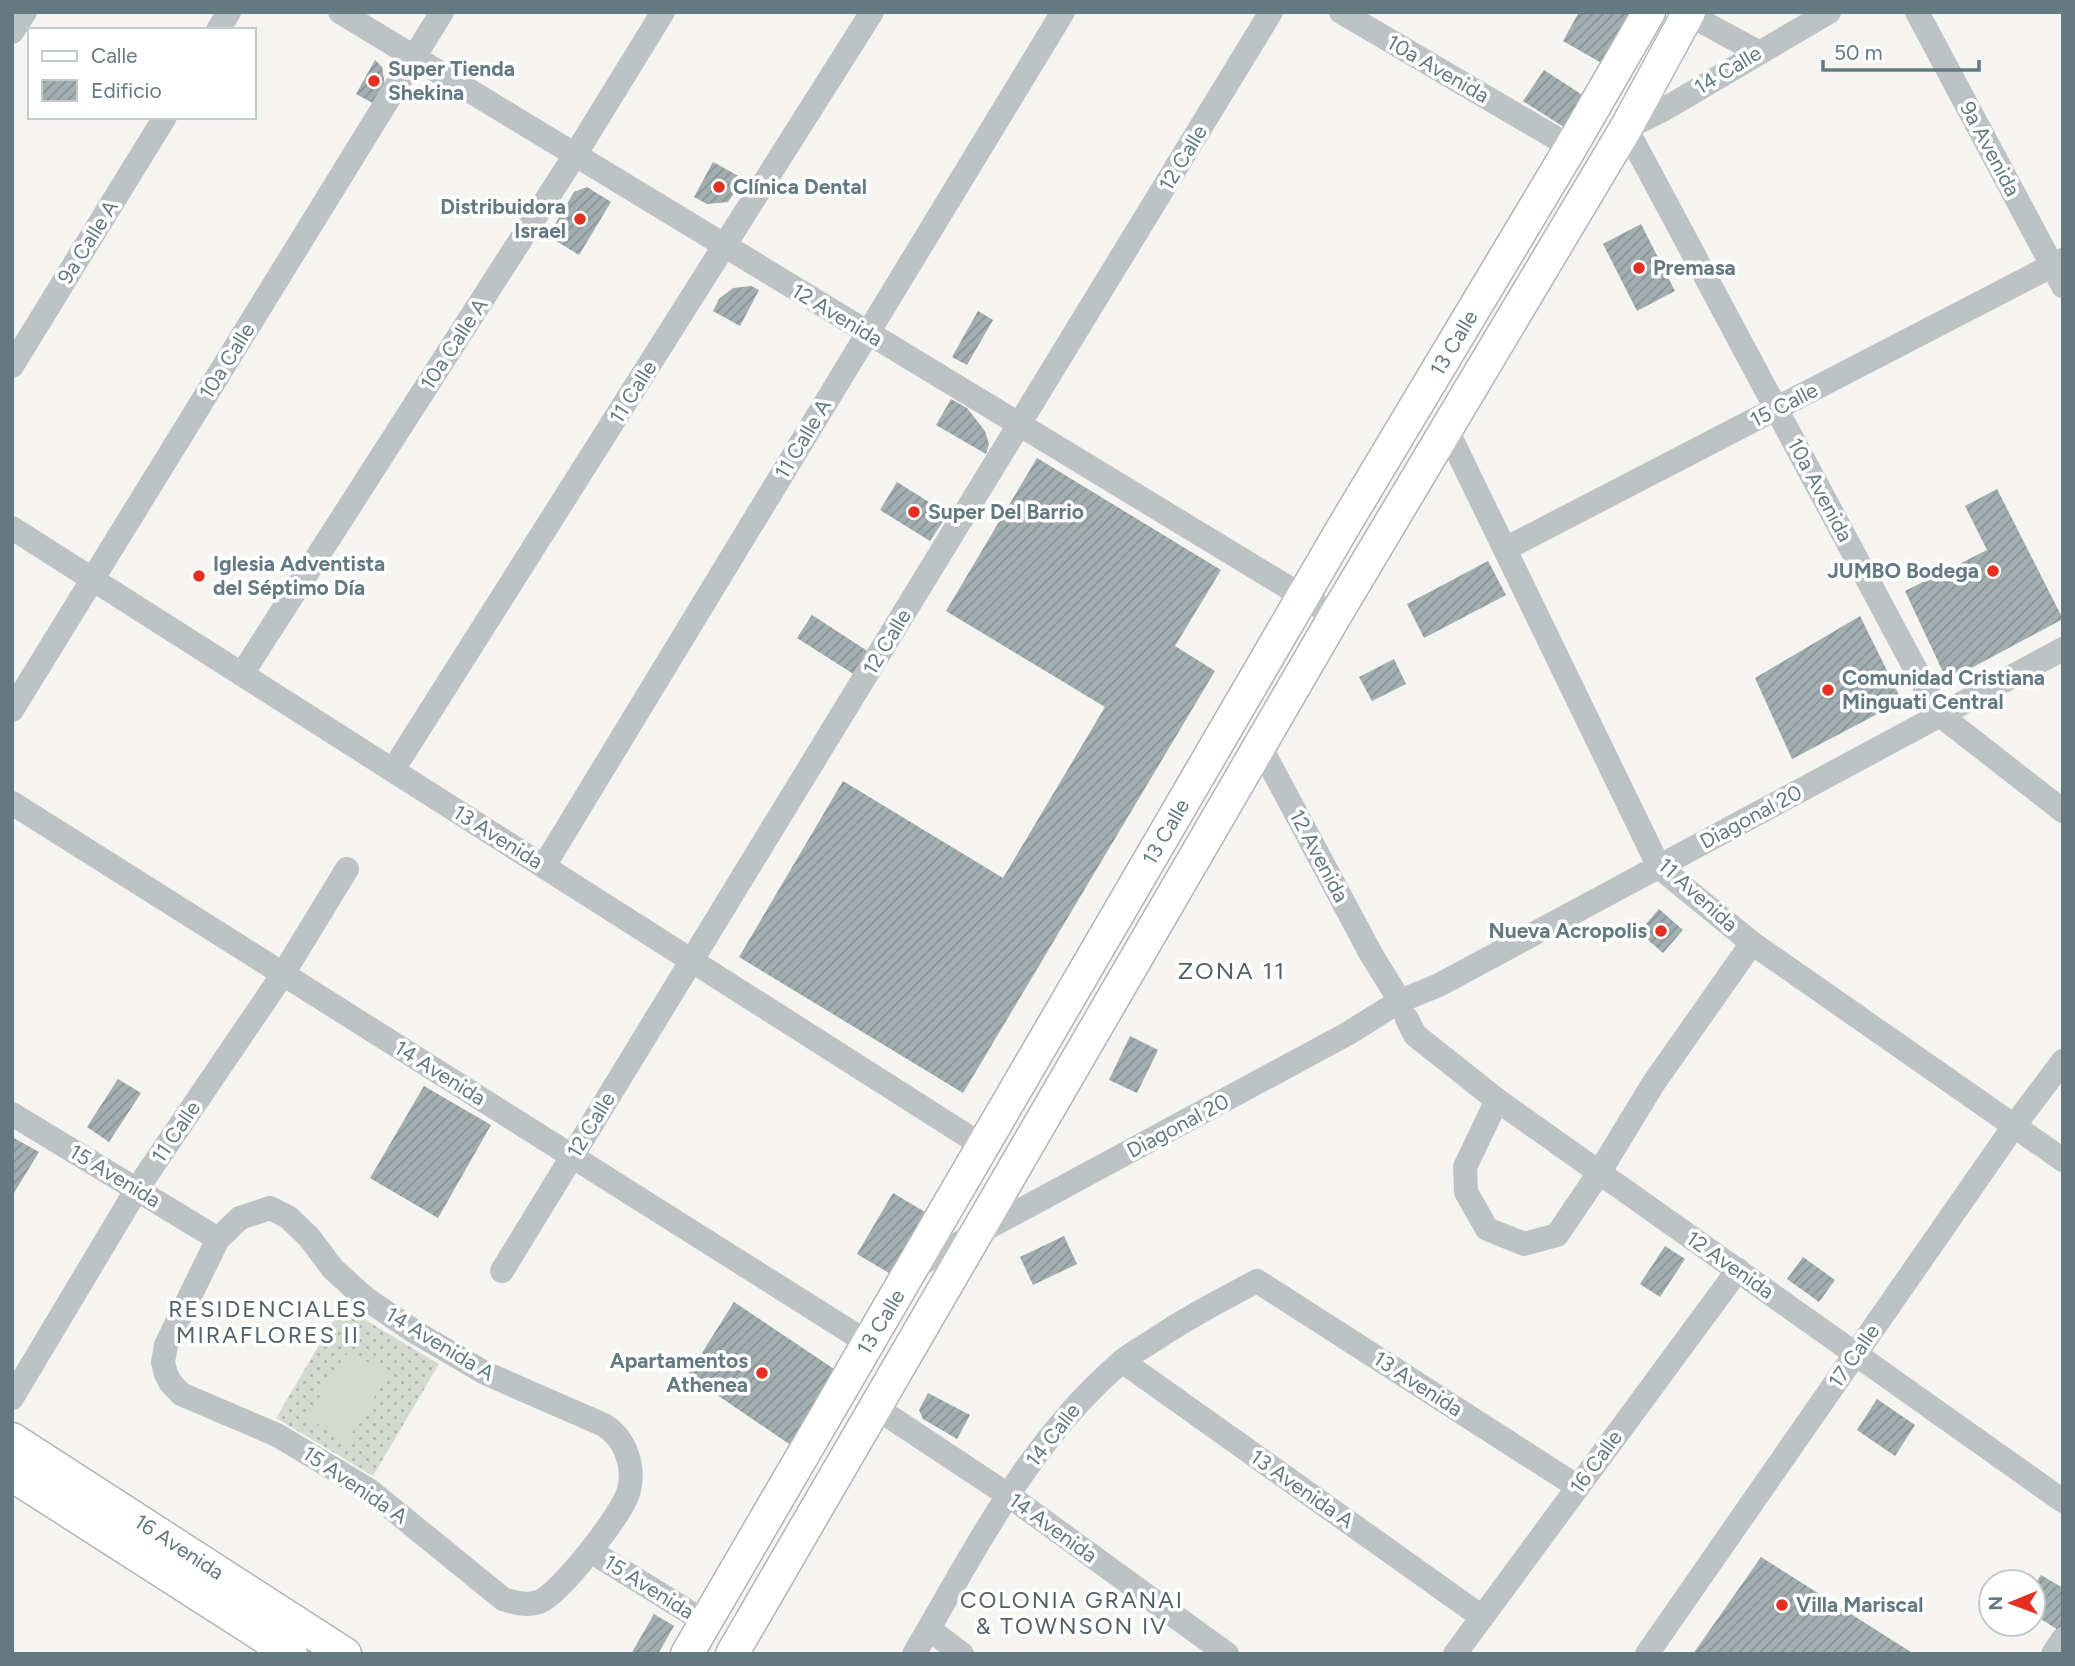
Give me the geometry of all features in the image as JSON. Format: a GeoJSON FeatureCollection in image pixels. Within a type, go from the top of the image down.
{"type":"FeatureCollection","features":[{"type":"Feature","properties":{"kind":"main road","name":"13 Calle"},"geometry":{"type":"LineString","coordinates":[[687,1654],[1303,598],[1649,12]]}},
{"type":"Feature","properties":{"kind":"main road","name":"13 Calle"},"geometry":{"type":"LineString","coordinates":[[732,1654],[1335,616],[1626,128],[1687,13]]}},
{"type":"Feature","properties":{"kind":"main road","name":"16 Avenida"},"geometry":{"type":"LineString","coordinates":[[12,1439],[345,1654]]}},
{"type":"Feature","properties":{"kind":"main road","name":"16 Avenida"},"geometry":{"type":"LineString","coordinates":[[12,1475],[291,1654]]}},
{"type":"Feature","properties":{"kind":"street"},"geometry":{"type":"LineString","coordinates":[[12,33],[25,12]]}},
{"type":"Feature","properties":{"kind":"street"},"geometry":{"type":"LineString","coordinates":[[219,28],[229,12]]}},
{"type":"Feature","properties":{"kind":"street","name":"12 Avenida"},"geometry":{"type":"LineString","coordinates":[[340,12],[1335,616]]}},
{"type":"Feature","properties":{"kind":"street","name":"10a Calle"},"geometry":{"type":"LineString","coordinates":[[12,710],[442,12]]}},
{"type":"Feature","properties":{"kind":"street","name":"10a Calle A"},"geometry":{"type":"LineString","coordinates":[[242,674],[575,155],[663,12]]}},
{"type":"Feature","properties":{"kind":"street","name":"11 Calle"},"geometry":{"type":"LineString","coordinates":[[393,770],[872,12]]}},
{"type":"Feature","properties":{"kind":"street","name":"11 Calle A"},"geometry":{"type":"LineString","coordinates":[[544,866],[1063,12]]}},
{"type":"Feature","properties":{"kind":"street","name":"12 Calle"},"geometry":{"type":"LineString","coordinates":[[502,1271],[1271,12]]}},
{"type":"Feature","properties":{"kind":"street","name":"10a Avenida"},"geometry":{"type":"LineString","coordinates":[[1341,12],[1571,147]]}},
{"type":"Feature","properties":{"kind":"street","name":"14 Calle"},"geometry":{"type":"LineString","coordinates":[[1626,128],[1662,110],[1829,12]]}},
{"type":"Feature","properties":{"kind":"street","name":"9a Avenida"},"geometry":{"type":"LineString","coordinates":[[1917,12],[2059,271]]}},
{"type":"Feature","properties":{"kind":"street"},"geometry":{"type":"LineString","coordinates":[[1687,13],[1758,52]]}},
{"type":"Feature","properties":{"kind":"street","name":"9a Calle A"},"geometry":{"type":"LineString","coordinates":[[12,366],[164,119]]}},
{"type":"Feature","properties":{"kind":"street","name":"10a Avenida"},"geometry":{"type":"LineString","coordinates":[[1626,128],[1940,715],[2063,811]]}},
{"type":"Feature","properties":{"kind":"street","name":"15 Calle"},"geometry":{"type":"LineString","coordinates":[[1505,549],[1777,408],[2059,271]]}},
{"type":"Feature","properties":{"kind":"street","name":"11 Avenida"},"geometry":{"type":"LineString","coordinates":[[1446,428],[1659,867],[1752,943],[2063,1160]]}},
{"type":"Feature","properties":{"kind":"street","name":"13 Avenida"},"geometry":{"type":"LineString","coordinates":[[12,528],[983,1146]]}},
{"type":"Feature","properties":{"kind":"street","name":"Diagonal 20"},"geometry":{"type":"LineString","coordinates":[[915,1267],[969,1247],[1403,1010],[1439,985],[2063,649]]}},
{"type":"Feature","properties":{"kind":"street","name":"12 Avenida"},"geometry":{"type":"LineString","coordinates":[[1260,746],[1415,1035],[1497,1100],[2063,1501]]}},
{"type":"Feature","properties":{"kind":"street","name":"14 Avenida"},"geometry":{"type":"LineString","coordinates":[[12,803],[868,1343]]}},
{"type":"Feature","properties":{"kind":"street","name":"11 Calle"},"geometry":{"type":"LineString","coordinates":[[12,1398],[137,1189],[283,974],[346,869]]}},
{"type":"Feature","properties":{"kind":"street"},"geometry":{"type":"LineString","coordinates":[[1497,1100],[1465,1167],[1466,1192],[1487,1229],[1524,1244],[1557,1235],[1599,1173],[1653,1084],[1752,943]]}},
{"type":"Feature","properties":{"kind":"street"},"geometry":{"type":"LineString","coordinates":[[1348,1034],[1379,1008],[1382,1000],[1380,979],[1371,954]]}},
{"type":"Feature","properties":{"kind":"street","name":"Diagonal 20"},"geometry":{"type":"LineString","coordinates":[[969,1247],[1348,1034],[1403,1010]]}},
{"type":"Feature","properties":{"kind":"street","name":"17 Calle"},"geometry":{"type":"LineString","coordinates":[[1647,1654],[2014,1126],[2063,1061]]}},
{"type":"Feature","properties":{"kind":"street","name":"15 Avenida"},"geometry":{"type":"LineString","coordinates":[[12,1114],[218,1239]]}},
{"type":"Feature","properties":{"kind":"street","name":"14 Avenida A"},"geometry":{"type":"LineString","coordinates":[[218,1239],[240,1218],[270,1208],[288,1217],[309,1237],[333,1269],[365,1298],[415,1332],[485,1373],[604,1425],[616,1433],[629,1466],[629,1493],[592,1552]]}},
{"type":"Feature","properties":{"kind":"street","name":"15 Avenida A"},"geometry":{"type":"LineString","coordinates":[[218,1239],[166,1345],[163,1362],[170,1382],[188,1398],[277,1435],[323,1461],[396,1510],[503,1599],[529,1604],[547,1598],[592,1552]]}},
{"type":"Feature","properties":{"kind":"street","name":"16 Calle"},"geometry":{"type":"LineString","coordinates":[[1455,1654],[1738,1270]]}},
{"type":"Feature","properties":{"kind":"street","name":"14 Calle"},"geometry":{"type":"LineString","coordinates":[[914,1654],[1008,1495],[1079,1401],[1122,1361],[1188,1317],[1257,1281]]}},
{"type":"Feature","properties":{"kind":"street","name":"13 Avenida"},"geometry":{"type":"LineString","coordinates":[[1257,1281],[1578,1487]]}},
{"type":"Feature","properties":{"kind":"street","name":"13 Avenida A"},"geometry":{"type":"LineString","coordinates":[[1122,1361],[1482,1617]]}},
{"type":"Feature","properties":{"kind":"street","name":"14 Avenida"},"geometry":{"type":"LineString","coordinates":[[875,1407],[1008,1495],[1227,1654]]}},
{"type":"Feature","properties":{"kind":"street","name":"15 Avenida"},"geometry":{"type":"LineString","coordinates":[[592,1552],[705,1622]]}},
{"type":"Feature","properties":{"kind":"street"},"geometry":{"type":"LineString","coordinates":[[929,1629],[962,1654]]}},
{"type":"Feature","properties":{"kind":"street"},"geometry":{"type":"LineString","coordinates":[[2053,1654],[2063,1639]]}},
{"type":"Feature","properties":{"kind":"shaded area"},"geometry":{"type":"Polygon","coordinates":[[[342,1306],[439,1364],[373,1476],[276,1418],[342,1306]]]}},
{"type":"Feature","properties":{"kind":"shaded area"},"geometry":{"type":"Polygon","coordinates":[[[349,1350],[388,1375],[346,1443],[307,1417],[349,1350]]]}},
{"type":"Feature","properties":{"kind":"building"},"geometry":{"type":"Polygon","coordinates":[[[1579,12],[1635,12],[1605,65],[1563,41],[1579,12]]]}},
{"type":"Feature","properties":{"kind":"building","name":"Super Tienda Shekina"},"geometry":{"type":"Polygon","coordinates":[[[375,60],[382,67],[385,86],[378,106],[356,94],[375,60]]]}},
{"type":"Feature","properties":{"kind":"building"},"geometry":{"type":"Polygon","coordinates":[[[1544,70],[1587,98],[1567,129],[1523,101],[1544,70]]]}},
{"type":"Feature","properties":{"kind":"building","name":"Clínica Dental"},"geometry":{"type":"Polygon","coordinates":[[[713,162],[744,179],[728,202],[707,204],[694,197],[713,162]]]}},
{"type":"Feature","properties":{"kind":"building","name":"Distribuidora Israel"},"geometry":{"type":"Polygon","coordinates":[[[587,187],[611,202],[579,255],[548,236],[574,192],[587,187]]]}},
{"type":"Feature","properties":{"kind":"building","name":"Premasa"},"geometry":{"type":"Polygon","coordinates":[[[1641,224],[1675,291],[1637,311],[1603,244],[1641,224]]]}},
{"type":"Feature","properties":{"kind":"building"},"geometry":{"type":"Polygon","coordinates":[[[751,286],[759,290],[740,326],[713,311],[719,299],[733,288],[751,286]]]}},
{"type":"Feature","properties":{"kind":"building"},"geometry":{"type":"Polygon","coordinates":[[[978,311],[993,320],[967,365],[952,357],[978,311]]]}},
{"type":"Feature","properties":{"kind":"building"},"geometry":{"type":"Polygon","coordinates":[[[951,399],[967,408],[985,431],[989,444],[986,454],[936,425],[951,399]]]}},
{"type":"Feature","properties":{"kind":"building"},"geometry":{"type":"Polygon","coordinates":[[[1037,458],[1221,570],[1175,646],[1215,671],[963,1093],[739,957],[843,781],[1003,878],[1105,707],[946,611],[1037,458]]]}},
{"type":"Feature","properties":{"kind":"building","name":"Super Del Barrio"},"geometry":{"type":"Polygon","coordinates":[[[897,482],[948,514],[930,541],[880,510],[897,482]]]}},
{"type":"Feature","properties":{"kind":"building","name":"JUMBO Bodega"},"geometry":{"type":"Polygon","coordinates":[[[1997,489],[2063,619],[1960,674],[1943,672],[1905,591],[1987,550],[1965,506],[1997,489]]]}},
{"type":"Feature","properties":{"kind":"building"},"geometry":{"type":"Polygon","coordinates":[[[1488,561],[1506,595],[1424,638],[1407,604],[1488,561]]]}},
{"type":"Feature","properties":{"kind":"building"},"geometry":{"type":"Polygon","coordinates":[[[812,615],[869,652],[855,675],[797,638],[812,615]]]}},
{"type":"Feature","properties":{"kind":"building","name":"Comunidad Cristiana Minguati Central"},"geometry":{"type":"Polygon","coordinates":[[[1860,616],[1902,701],[1792,759],[1755,678],[1860,616]]]}},
{"type":"Feature","properties":{"kind":"building"},"geometry":{"type":"Polygon","coordinates":[[[1394,659],[1406,684],[1372,701],[1359,677],[1394,659]]]}},
{"type":"Feature","properties":{"kind":"building","name":"Nueva Acropolis"},"geometry":{"type":"Polygon","coordinates":[[[1659,909],[1683,930],[1663,953],[1639,932],[1659,909]]]}},
{"type":"Feature","properties":{"kind":"building"},"geometry":{"type":"Polygon","coordinates":[[[1130,1036],[1158,1050],[1137,1093],[1109,1080],[1130,1036]]]}},
{"type":"Feature","properties":{"kind":"building"},"geometry":{"type":"Polygon","coordinates":[[[118,1079],[141,1093],[109,1142],[87,1127],[118,1079]]]}},
{"type":"Feature","properties":{"kind":"building"},"geometry":{"type":"Polygon","coordinates":[[[424,1086],[491,1125],[438,1218],[370,1178],[424,1086]]]}},
{"type":"Feature","properties":{"kind":"building"},"geometry":{"type":"Polygon","coordinates":[[[12,1137],[39,1152],[14,1193],[12,1192],[12,1137]]]}},
{"type":"Feature","properties":{"kind":"building"},"geometry":{"type":"Polygon","coordinates":[[[893,1193],[925,1212],[889,1273],[857,1254],[893,1193]]]}},
{"type":"Feature","properties":{"kind":"building"},"geometry":{"type":"Polygon","coordinates":[[[1064,1236],[1077,1264],[1033,1285],[1020,1257],[1064,1236]]]}},
{"type":"Feature","properties":{"kind":"building"},"geometry":{"type":"Polygon","coordinates":[[[1665,1246],[1685,1259],[1660,1297],[1640,1284],[1665,1246]]]}},
{"type":"Feature","properties":{"kind":"building"},"geometry":{"type":"Polygon","coordinates":[[[1803,1257],[1835,1280],[1819,1302],[1787,1279],[1803,1257]]]}},
{"type":"Feature","properties":{"kind":"building","name":"Apartamentos Athenea"},"geometry":{"type":"Polygon","coordinates":[[[734,1302],[837,1371],[792,1446],[688,1375],[734,1302]]]}},
{"type":"Feature","properties":{"kind":"building"},"geometry":{"type":"Polygon","coordinates":[[[928,1393],[970,1415],[957,1439],[923,1419],[919,1410],[928,1393]]]}},
{"type":"Feature","properties":{"kind":"building"},"geometry":{"type":"Polygon","coordinates":[[[1877,1399],[1915,1425],[1895,1456],[1857,1430],[1877,1399]]]}},
{"type":"Feature","properties":{"kind":"building","name":"Villa Mariscal"},"geometry":{"type":"Polygon","coordinates":[[[1761,1557],[1914,1654],[1693,1654],[1761,1557]]]}},
{"type":"Feature","properties":{"kind":"building"},"geometry":{"type":"Polygon","coordinates":[[[2047,1579],[2063,1588],[2063,1633],[2047,1623],[2047,1579]]]}},
{"type":"Feature","properties":{"kind":"building"},"geometry":{"type":"Polygon","coordinates":[[[654,1614],[674,1626],[658,1654],[631,1654],[654,1614]]]}},
{"type":"Feature","properties":{"kind":"place","name":"Super Tienda Shekina"},"geometry":{"type":"Point","coordinates":[374,81]}},
{"type":"Feature","properties":{"kind":"place","name":"Clínica Dental"},"geometry":{"type":"Point","coordinates":[719,187]}},
{"type":"Feature","properties":{"kind":"place","name":"Distribuidora Israel"},"geometry":{"type":"Point","coordinates":[580,219]}},
{"type":"Feature","properties":{"kind":"place","name":"Premasa"},"geometry":{"type":"Point","coordinates":[1639,268]}},
{"type":"Feature","properties":{"kind":"place","name":"Super Del Barrio"},"geometry":{"type":"Point","coordinates":[914,512]}},
{"type":"Feature","properties":{"kind":"place","name":"JUMBO Bodega"},"geometry":{"type":"Point","coordinates":[1993,571]}},
{"type":"Feature","properties":{"kind":"place","name":"Iglesia Adventista del Séptimo Día"},"geometry":{"type":"Point","coordinates":[199,576]}},
{"type":"Feature","properties":{"kind":"place","name":"Comunidad Cristiana Minguati Central"},"geometry":{"type":"Point","coordinates":[1828,690]}},
{"type":"Feature","properties":{"kind":"place","name":"Nueva Acropolis"},"geometry":{"type":"Point","coordinates":[1661,931]}},
{"type":"Feature","properties":{"kind":"place","name":"Apartamentos Athenea"},"geometry":{"type":"Point","coordinates":[762,1373]}},
{"type":"Feature","properties":{"kind":"place","name":"Villa Mariscal"},"geometry":{"type":"Point","coordinates":[1782,1605]}},
{"type":"Feature","properties":{"kind":"district","name":"ZONA 11"},"geometry":{"type":"Point","coordinates":[1232,971]}},
{"type":"Feature","properties":{"kind":"district","name":"RESIDENCIALES MIRAFLORES II"},"geometry":{"type":"Point","coordinates":[268,1322]}},
{"type":"Feature","properties":{"kind":"district","name":"COLONIA GRANAI & TOWNSON IV"},"geometry":{"type":"Point","coordinates":[1072,1613]}}]}
